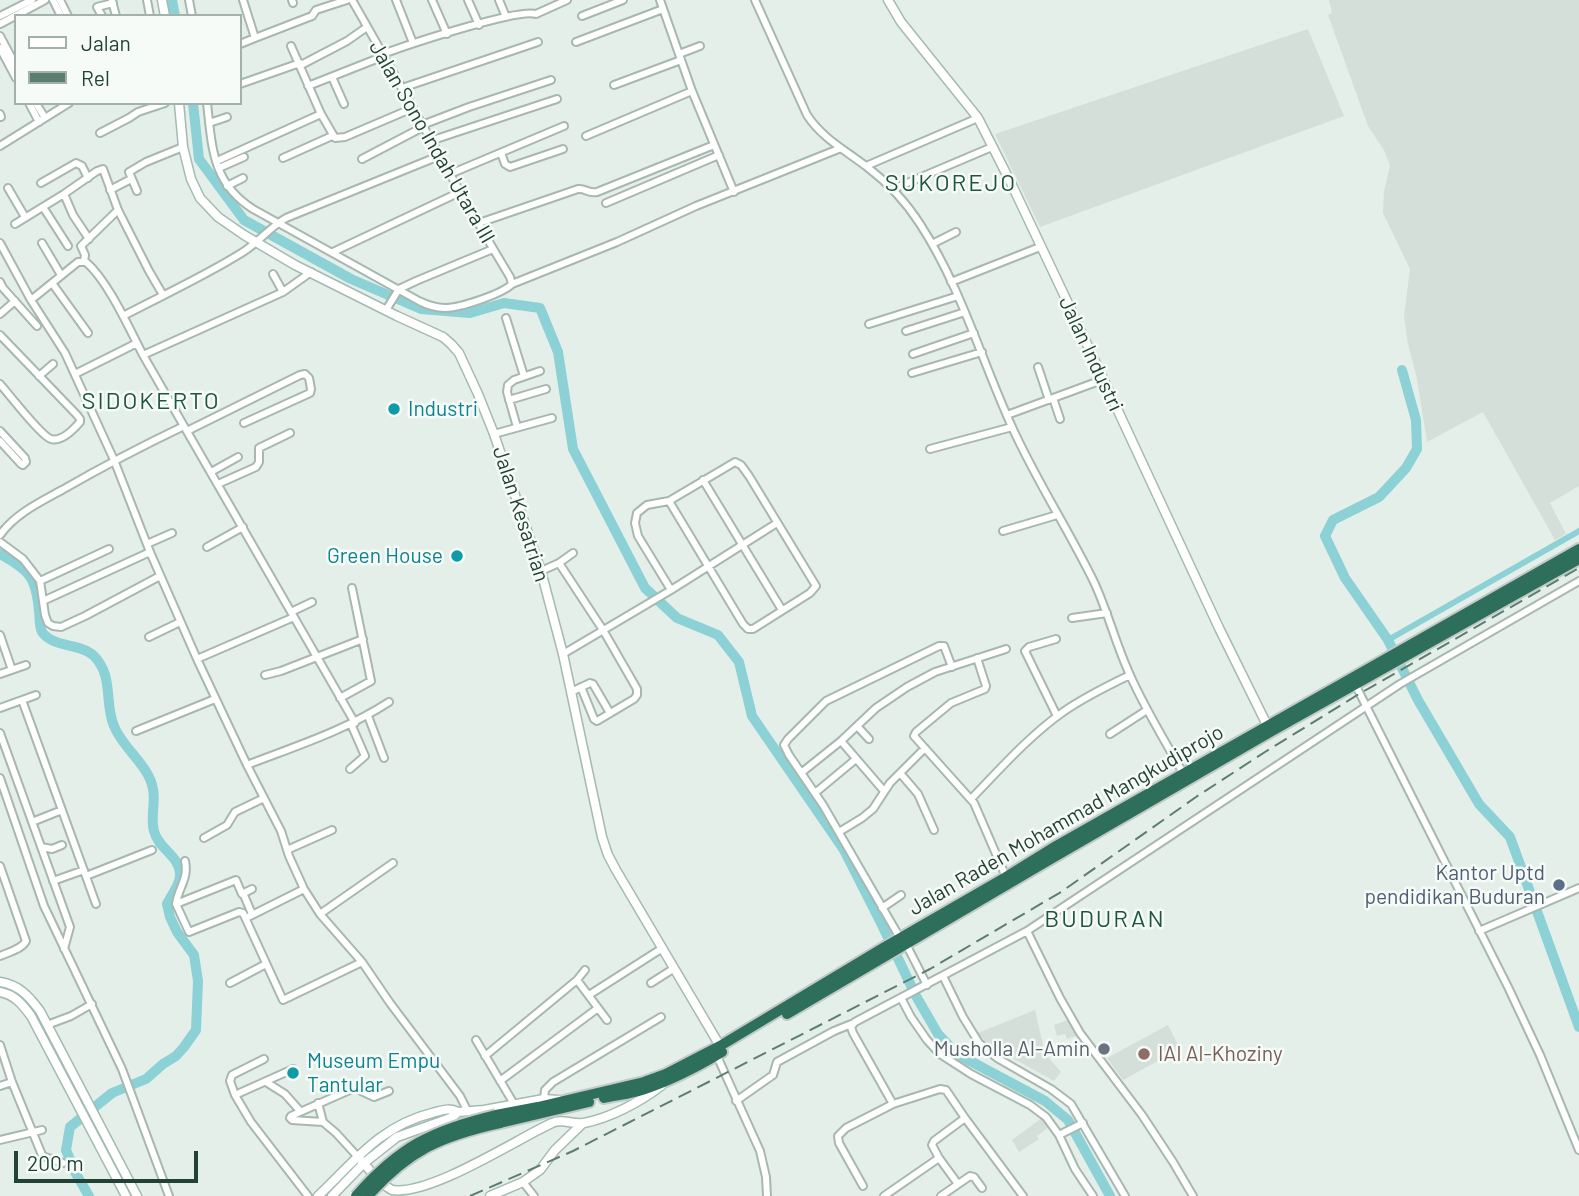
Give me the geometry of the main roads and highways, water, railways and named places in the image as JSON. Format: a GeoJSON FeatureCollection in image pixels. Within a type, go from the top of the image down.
{"type":"FeatureCollection","features":[{"type":"Feature","properties":{"kind":"highway","name":"Jalan Raden Mohammad Mangkudiprojo"},"geometry":{"type":"LineString","coordinates":[[1404,653],[1579,550]]}},
{"type":"Feature","properties":{"kind":"highway","name":"Jalan Raden Mohammad Mangkudiprojo"},"geometry":{"type":"LineString","coordinates":[[498,1119],[640,1091],[672,1079],[1006,877],[1041,860],[1267,725],[1579,559]]}},
{"type":"Feature","properties":{"kind":"highway","name":"Jalan Raden Mohammad Mangkudiprojo"},"geometry":{"type":"LineString","coordinates":[[1058,850],[1355,684],[1388,662]]}},
{"type":"Feature","properties":{"kind":"highway","name":"Jalan Raden Mohammad Mangkudiprojo"},"geometry":{"type":"LineString","coordinates":[[902,941],[1015,881],[1041,860]]}},
{"type":"Feature","properties":{"kind":"highway","name":"Jalan Raden Mohammad Mangkudiprojo"},"geometry":{"type":"LineString","coordinates":[[498,1119],[645,1082],[718,1051]]}},
{"type":"Feature","properties":{"kind":"highway"},"geometry":{"type":"LineString","coordinates":[[356,1196],[395,1158],[430,1135],[473,1121],[498,1119]]}},
{"type":"Feature","properties":{"kind":"highway"},"geometry":{"type":"LineString","coordinates":[[368,1196],[415,1153],[453,1135],[498,1119]]}},
{"type":"Feature","properties":{"kind":"waterway"},"geometry":{"type":"LineString","coordinates":[[172,0],[175,14]]}},
{"type":"Feature","properties":{"kind":"waterway"},"geometry":{"type":"LineString","coordinates":[[193,105],[199,159],[244,220],[351,279],[421,309],[470,313],[504,303],[540,308],[558,352],[573,449],[645,588],[677,618],[718,635],[739,662],[752,716],[844,850],[916,996],[938,1034],[957,1054],[1045,1101],[1068,1120],[1110,1196]]}},
{"type":"Feature","properties":{"kind":"waterway"},"geometry":{"type":"LineString","coordinates":[[1402,370],[1416,420],[1417,449],[1406,468],[1379,497],[1333,520],[1325,536],[1345,578],[1388,640],[1418,700],[1479,804],[1510,837],[1579,1027]]}},
{"type":"Feature","properties":{"kind":"waterway"},"geometry":{"type":"LineString","coordinates":[[1388,640],[1579,531]]}},
{"type":"Feature","properties":{"kind":"waterway"},"geometry":{"type":"LineString","coordinates":[[0,554],[30,576],[36,590],[42,632],[53,641],[88,652],[94,656],[104,672],[114,726],[151,780],[156,837],[179,869],[179,883],[167,904],[177,932],[194,955],[198,981],[196,1030],[184,1047],[146,1079],[112,1093],[70,1127],[66,1150],[89,1196]]}},
{"type":"Feature","properties":{"kind":"railway"},"geometry":{"type":"LineString","coordinates":[[470,1196],[573,1151],[930,969],[1061,892],[1265,752],[1359,694],[1579,568]]}},
{"type":"Feature","properties":{"kind":"place","name":"Industri"},"geometry":{"type":"Point","coordinates":[394,409]}},
{"type":"Feature","properties":{"kind":"place","name":"Green House"},"geometry":{"type":"Point","coordinates":[457,556]}},
{"type":"Feature","properties":{"kind":"place","name":"Kantor Uptd pendidikan Buduran"},"geometry":{"type":"Point","coordinates":[1559,885]}},
{"type":"Feature","properties":{"kind":"place","name":"Musholla Al-Amin"},"geometry":{"type":"Point","coordinates":[1104,1049]}},
{"type":"Feature","properties":{"kind":"place","name":"IAI Al-Khoziny"},"geometry":{"type":"Point","coordinates":[1144,1054]}},
{"type":"Feature","properties":{"kind":"place","name":"Museum Empu Tantular"},"geometry":{"type":"Point","coordinates":[293,1073]}},
{"type":"Feature","properties":{"kind":"district","name":"SUKOREJO"},"geometry":{"type":"Point","coordinates":[951,183]}},
{"type":"Feature","properties":{"kind":"district","name":"SIDOKERTO"},"geometry":{"type":"Point","coordinates":[151,401]}},
{"type":"Feature","properties":{"kind":"district","name":"BUDURAN"},"geometry":{"type":"Point","coordinates":[1105,919]}}]}
